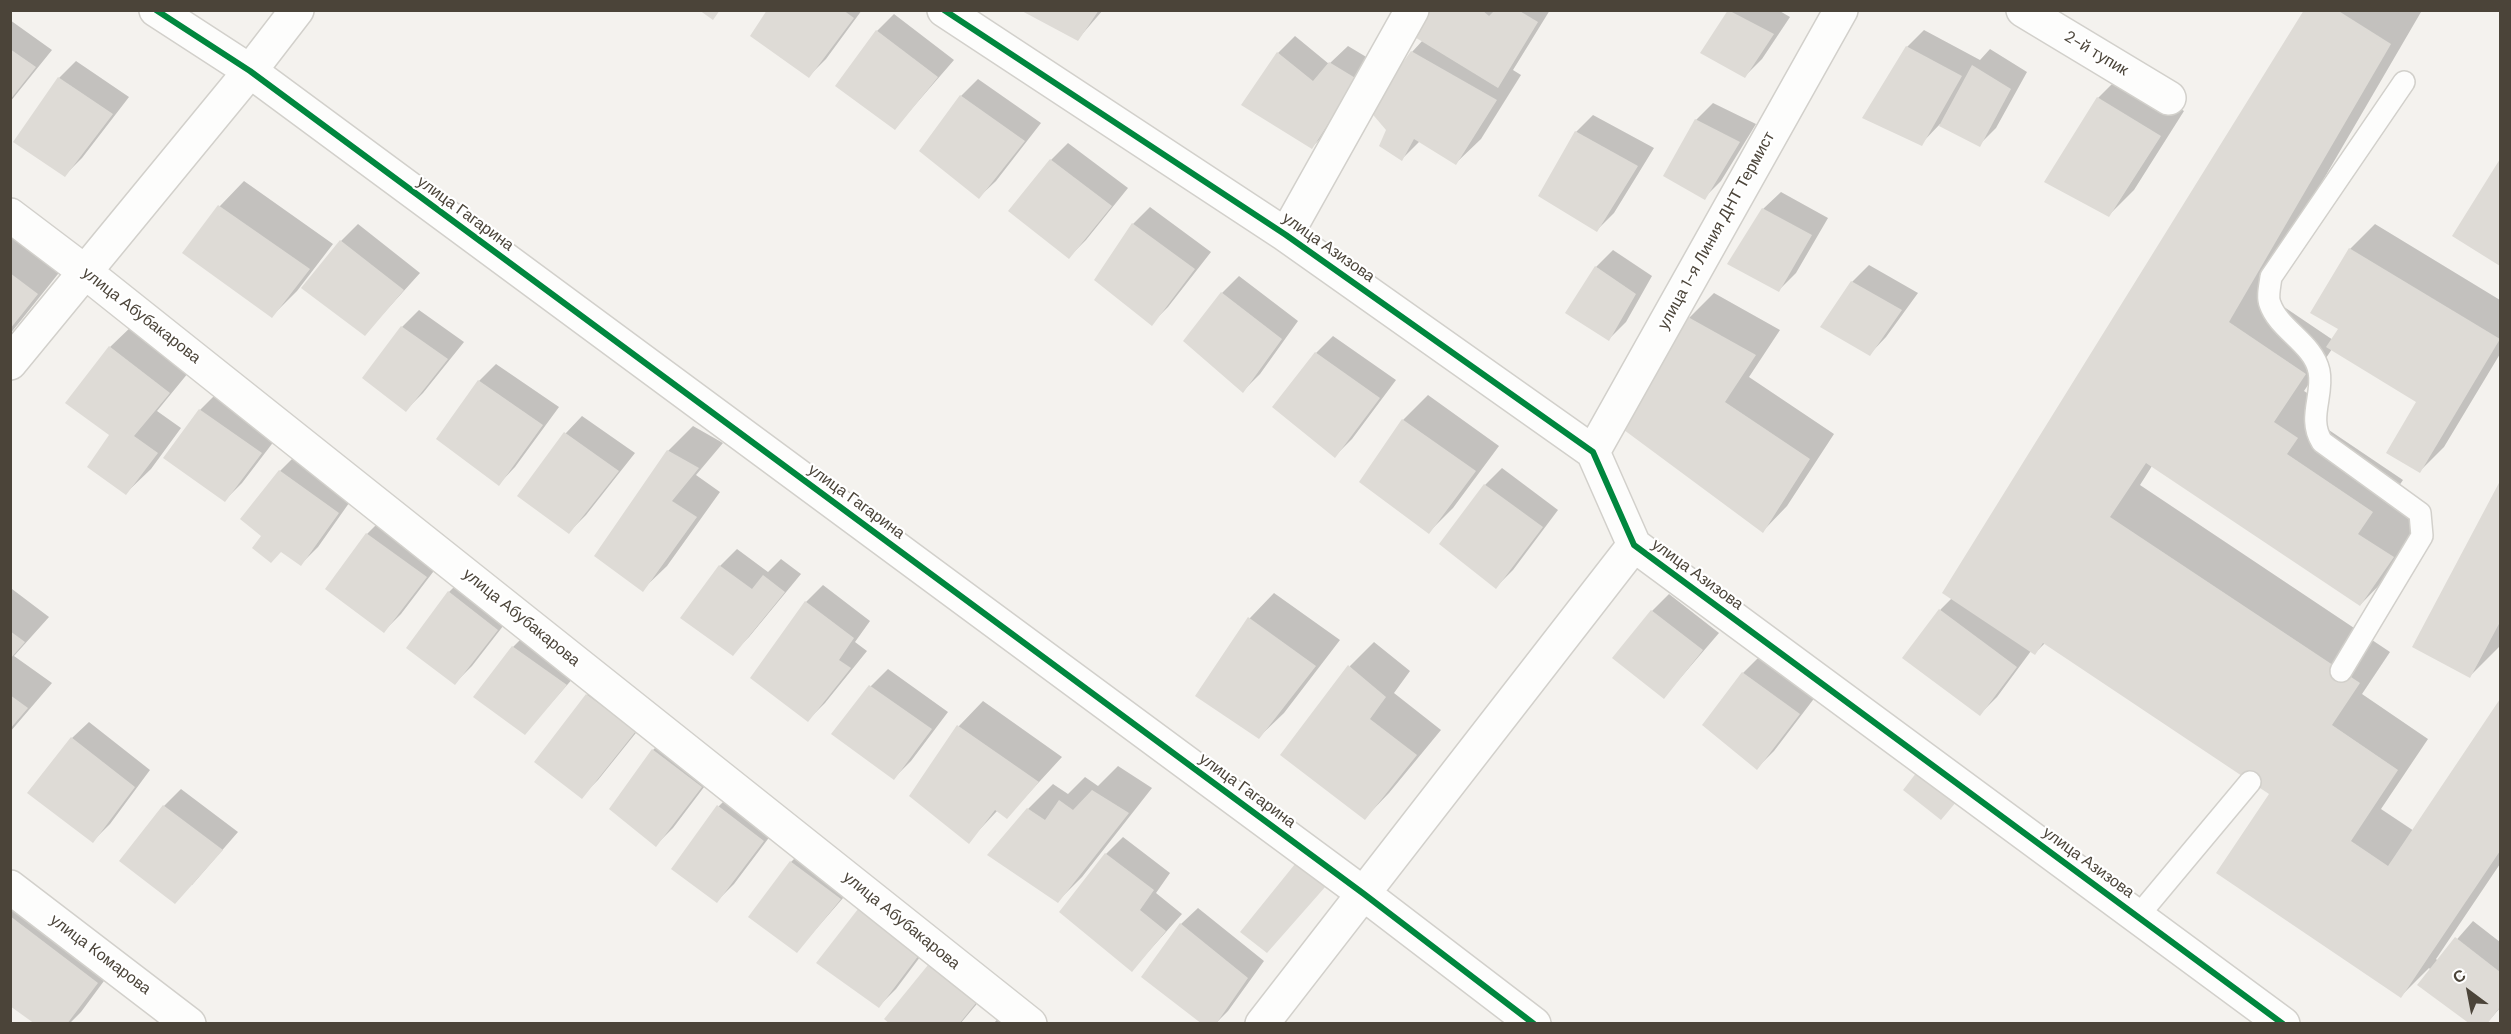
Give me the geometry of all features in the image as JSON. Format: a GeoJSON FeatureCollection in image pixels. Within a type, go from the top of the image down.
{"type":"FeatureCollection","features":[{"type":"Feature","properties":{"kind":"street","name":"улица Гагарина"},"geometry":{"type":"LineString","coordinates":[[156,10],[250,71],[1364,894],[1534,1023]]}},
{"type":"Feature","properties":{"kind":"street"},"geometry":{"type":"LineString","coordinates":[[10,363],[250,71],[297,10]]}},
{"type":"Feature","properties":{"kind":"street"},"geometry":{"type":"LineString","coordinates":[[1286,235],[1412,10]]}},
{"type":"Feature","properties":{"kind":"street","name":"улица 1-я Линия ДНТ Термист"},"geometry":{"type":"LineString","coordinates":[[1593,452],[1841,10]]}},
{"type":"Feature","properties":{"kind":"street","name":"2-й тупик"},"geometry":{"type":"LineString","coordinates":[[2023,10],[2169,98]]}},
{"type":"Feature","properties":{"kind":"street","name":"улица Азизова"},"geometry":{"type":"LineString","coordinates":[[963,16],[1286,235],[1593,452],[1634,545],[2283,1023]]}},
{"type":"Feature","properties":{"kind":"street","name":"улица Абубакарова"},"geometry":{"type":"LineString","coordinates":[[10,215],[84,271],[1030,1023]]}},
{"type":"Feature","properties":{"kind":"street"},"geometry":{"type":"LineString","coordinates":[[1262,1023],[1634,545]]}},
{"type":"Feature","properties":{"kind":"street","name":"улица Комарова"},"geometry":{"type":"LineString","coordinates":[[10,887],[189,1023]]}},
{"type":"Feature","properties":{"kind":"lane"},"geometry":{"type":"LineString","coordinates":[[2341,671],[2422,536],[2420,513],[2322,442],[2315,431],[2319,371],[2310,354],[2278,318],[2269,302],[2271,277],[2404,82]]}},
{"type":"Feature","properties":{"kind":"lane"},"geometry":{"type":"LineString","coordinates":[[2138,916],[2250,782]]}},
{"type":"Feature","properties":{"kind":"building"},"geometry":{"type":"Polygon","coordinates":[[[699,10],[720,10],[713,20],[699,10]]]}},
{"type":"Feature","properties":{"kind":"building"},"geometry":{"type":"Polygon","coordinates":[[[767,10],[843,10],[854,18],[809,78],[750,36],[767,10]]]}},
{"type":"Feature","properties":{"kind":"building"},"geometry":{"type":"Polygon","coordinates":[[[1020,10],[1099,10],[1078,41],[1020,10]]]}},
{"type":"Feature","properties":{"kind":"building"},"geometry":{"type":"Polygon","coordinates":[[[1429,10],[1482,10],[1489,16],[1495,10],[1518,10],[1538,22],[1498,88],[1413,36],[1429,10]]]}},
{"type":"Feature","properties":{"kind":"building"},"geometry":{"type":"Polygon","coordinates":[[[1728,10],[1774,34],[1745,78],[1700,53],[1728,10]]]}},
{"type":"Feature","properties":{"kind":"building"},"geometry":{"type":"Polygon","coordinates":[[[2304,10],[2337,10],[2391,44],[2229,322],[2306,374],[2274,422],[2298,438],[2287,454],[2373,512],[2358,534],[2394,557],[2360,606],[2146,463],[2110,517],[2360,683],[2332,725],[2398,770],[2351,841],[2388,866],[2500,699],[2500,851],[2401,998],[2216,873],[2269,794],[2043,643],[2035,655],[1942,593],[2304,10]]]}},
{"type":"Feature","properties":{"kind":"building"},"geometry":{"type":"Polygon","coordinates":[[[876,30],[938,77],[895,130],[835,86],[876,30]]]}},
{"type":"Feature","properties":{"kind":"building"},"geometry":{"type":"Polygon","coordinates":[[[1906,46],[1962,76],[1922,146],[1862,118],[1906,46]]]}},
{"type":"Feature","properties":{"kind":"building"},"geometry":{"type":"Polygon","coordinates":[[[10,49],[36,67],[10,100],[10,49]]]}},
{"type":"Feature","properties":{"kind":"building"},"geometry":{"type":"Polygon","coordinates":[[[1411,51],[1497,100],[1456,165],[1414,139],[1402,161],[1379,146],[1386,130],[1369,110],[1411,51]]]}},
{"type":"Feature","properties":{"kind":"building"},"geometry":{"type":"Polygon","coordinates":[[[1277,52],[1313,81],[1329,62],[1357,79],[1312,149],[1241,105],[1277,52]]]}},
{"type":"Feature","properties":{"kind":"building"},"geometry":{"type":"Polygon","coordinates":[[[1972,65],[2011,89],[1980,147],[1939,126],[1972,65]]]}},
{"type":"Feature","properties":{"kind":"building"},"geometry":{"type":"Polygon","coordinates":[[[58,77],[113,114],[65,177],[13,142],[58,77]]]}},
{"type":"Feature","properties":{"kind":"building"},"geometry":{"type":"Polygon","coordinates":[[[960,95],[1025,141],[979,199],[919,151],[960,95]]]}},
{"type":"Feature","properties":{"kind":"building"},"geometry":{"type":"Polygon","coordinates":[[[2097,97],[2161,136],[2109,217],[2044,182],[2097,97]]]}},
{"type":"Feature","properties":{"kind":"building"},"geometry":{"type":"Polygon","coordinates":[[[1695,119],[1740,142],[1705,200],[1663,176],[1695,119]]]}},
{"type":"Feature","properties":{"kind":"building"},"geometry":{"type":"Polygon","coordinates":[[[1575,131],[1638,166],[1597,232],[1538,196],[1575,131]]]}},
{"type":"Feature","properties":{"kind":"building"},"geometry":{"type":"Polygon","coordinates":[[[1050,159],[1112,206],[1069,259],[1008,211],[1050,159]]]}},
{"type":"Feature","properties":{"kind":"building"},"geometry":{"type":"Polygon","coordinates":[[[2500,159],[2500,266],[2452,236],[2500,159]]]}},
{"type":"Feature","properties":{"kind":"building"},"geometry":{"type":"Polygon","coordinates":[[[218,205],[310,269],[272,318],[182,253],[218,205]]]}},
{"type":"Feature","properties":{"kind":"building"},"geometry":{"type":"Polygon","coordinates":[[[1762,208],[1812,235],[1779,292],[1727,264],[1762,208]]]}},
{"type":"Feature","properties":{"kind":"building"},"geometry":{"type":"Polygon","coordinates":[[[1132,223],[1195,269],[1152,326],[1094,280],[1132,223]]]}},
{"type":"Feature","properties":{"kind":"building"},"geometry":{"type":"Polygon","coordinates":[[[340,240],[404,290],[365,336],[301,288],[340,240]]]}},
{"type":"Feature","properties":{"kind":"building"},"geometry":{"type":"Polygon","coordinates":[[[2349,248],[2500,339],[2420,473],[2386,453],[2416,402],[2326,347],[2338,329],[2310,313],[2349,248]]]}},
{"type":"Feature","properties":{"kind":"building"},"geometry":{"type":"Polygon","coordinates":[[[1595,266],[1636,294],[1609,341],[1565,313],[1595,266]]]}},
{"type":"Feature","properties":{"kind":"building"},"geometry":{"type":"Polygon","coordinates":[[[10,273],[38,294],[10,329],[10,273]]]}},
{"type":"Feature","properties":{"kind":"building"},"geometry":{"type":"Polygon","coordinates":[[[1851,281],[1902,310],[1870,356],[1820,327],[1851,281]]]}},
{"type":"Feature","properties":{"kind":"building"},"geometry":{"type":"Polygon","coordinates":[[[1221,292],[1282,339],[1243,393],[1183,341],[1221,292]]]}},
{"type":"Feature","properties":{"kind":"building"},"geometry":{"type":"Polygon","coordinates":[[[1688,317],[1756,355],[1725,402],[1810,459],[1763,533],[1620,427],[1688,317]]]}},
{"type":"Feature","properties":{"kind":"building"},"geometry":{"type":"Polygon","coordinates":[[[401,326],[448,359],[406,412],[362,378],[401,326]]]}},
{"type":"Feature","properties":{"kind":"building"},"geometry":{"type":"Polygon","coordinates":[[[109,346],[170,393],[134,436],[158,453],[126,495],[87,467],[109,435],[65,403],[109,346]]]}},
{"type":"Feature","properties":{"kind":"building"},"geometry":{"type":"Polygon","coordinates":[[[1315,352],[1380,398],[1335,458],[1272,407],[1315,352]]]}},
{"type":"Feature","properties":{"kind":"building"},"geometry":{"type":"Polygon","coordinates":[[[478,380],[543,425],[499,486],[436,439],[478,380]]]}},
{"type":"Feature","properties":{"kind":"building"},"geometry":{"type":"Polygon","coordinates":[[[199,409],[262,453],[225,502],[163,458],[199,409]]]}},
{"type":"Feature","properties":{"kind":"building"},"geometry":{"type":"Polygon","coordinates":[[[1402,419],[1476,471],[1429,534],[1359,482],[1402,419]]]}},
{"type":"Feature","properties":{"kind":"building"},"geometry":{"type":"Polygon","coordinates":[[[564,432],[619,471],[569,534],[517,496],[564,432]]]}},
{"type":"Feature","properties":{"kind":"building"},"geometry":{"type":"Polygon","coordinates":[[[667,450],[699,468],[672,501],[697,517],[643,592],[594,556],[667,450]]]}},
{"type":"Feature","properties":{"kind":"building"},"geometry":{"type":"Polygon","coordinates":[[[279,470],[339,513],[301,566],[281,552],[271,563],[252,548],[261,536],[240,519],[279,470]]]}},
{"type":"Feature","properties":{"kind":"building"},"geometry":{"type":"Polygon","coordinates":[[[2500,481],[2500,622],[2470,678],[2412,647],[2500,481]]]}},
{"type":"Feature","properties":{"kind":"building"},"geometry":{"type":"Polygon","coordinates":[[[1484,484],[1543,527],[1496,589],[1439,544],[1484,484]]]}},
{"type":"Feature","properties":{"kind":"building"},"geometry":{"type":"Polygon","coordinates":[[[366,533],[427,577],[384,633],[325,589],[366,533]]]}},
{"type":"Feature","properties":{"kind":"building"},"geometry":{"type":"Polygon","coordinates":[[[719,565],[752,589],[763,575],[785,592],[733,656],[680,618],[719,565]]]}},
{"type":"Feature","properties":{"kind":"building"},"geometry":{"type":"Polygon","coordinates":[[[448,591],[498,630],[455,685],[406,648],[448,591]]]}},
{"type":"Feature","properties":{"kind":"building"},"geometry":{"type":"Polygon","coordinates":[[[805,601],[854,638],[839,660],[851,668],[808,722],[750,678],[805,601]]]}},
{"type":"Feature","properties":{"kind":"building"},"geometry":{"type":"Polygon","coordinates":[[[1939,609],[2017,667],[1980,716],[1902,658],[1939,609]]]}},
{"type":"Feature","properties":{"kind":"building"},"geometry":{"type":"Polygon","coordinates":[[[1651,610],[1703,650],[1664,699],[1612,658],[1651,610]]]}},
{"type":"Feature","properties":{"kind":"building"},"geometry":{"type":"Polygon","coordinates":[[[1248,617],[1316,666],[1259,739],[1195,696],[1248,617]]]}},
{"type":"Feature","properties":{"kind":"building"},"geometry":{"type":"Polygon","coordinates":[[[10,631],[25,642],[10,659],[10,631]]]}},
{"type":"Feature","properties":{"kind":"building"},"geometry":{"type":"Polygon","coordinates":[[[512,646],[567,685],[525,735],[473,697],[512,646]]]}},
{"type":"Feature","properties":{"kind":"building"},"geometry":{"type":"Polygon","coordinates":[[[1348,665],[1386,697],[1370,719],[1417,755],[1365,820],[1280,755],[1348,665]]]}},
{"type":"Feature","properties":{"kind":"building"},"geometry":{"type":"Polygon","coordinates":[[[1742,672],[1800,714],[1757,770],[1702,725],[1742,672]]]}},
{"type":"Feature","properties":{"kind":"building"},"geometry":{"type":"Polygon","coordinates":[[[869,685],[932,729],[894,780],[831,734],[869,685]]]}},
{"type":"Feature","properties":{"kind":"building"},"geometry":{"type":"Polygon","coordinates":[[[586,694],[636,731],[582,799],[534,762],[586,694]]]}},
{"type":"Feature","properties":{"kind":"building"},"geometry":{"type":"Polygon","coordinates":[[[10,695],[28,708],[10,729],[10,695]]]}},
{"type":"Feature","properties":{"kind":"building"},"geometry":{"type":"Polygon","coordinates":[[[957,725],[1039,782],[1007,819],[995,810],[969,844],[909,796],[957,725]]]}},
{"type":"Feature","properties":{"kind":"building"},"geometry":{"type":"Polygon","coordinates":[[[71,737],[135,787],[93,843],[27,793],[71,737]]]}},
{"type":"Feature","properties":{"kind":"building"},"geometry":{"type":"Polygon","coordinates":[[[652,749],[702,787],[656,847],[609,809],[652,749]]]}},
{"type":"Feature","properties":{"kind":"building"},"geometry":{"type":"Polygon","coordinates":[[[1920,768],[1962,795],[1941,820],[1903,790],[1920,768]]]}},
{"type":"Feature","properties":{"kind":"building"},"geometry":{"type":"Polygon","coordinates":[[[1092,790],[1129,813],[1058,903],[987,855],[1027,808],[1045,820],[1059,800],[1073,810],[1092,790]]]}},
{"type":"Feature","properties":{"kind":"building"},"geometry":{"type":"Polygon","coordinates":[[[163,805],[223,850],[175,904],[119,861],[163,805]]]}},
{"type":"Feature","properties":{"kind":"building"},"geometry":{"type":"Polygon","coordinates":[[[717,805],[764,841],[717,903],[671,869],[717,805]]]}},
{"type":"Feature","properties":{"kind":"building"},"geometry":{"type":"Polygon","coordinates":[[[1105,853],[1154,890],[1140,910],[1166,931],[1132,972],[1059,912],[1105,853]]]}},
{"type":"Feature","properties":{"kind":"building"},"geometry":{"type":"Polygon","coordinates":[[[790,861],[841,899],[797,953],[748,917],[790,861]]]}},
{"type":"Feature","properties":{"kind":"building"},"geometry":{"type":"Polygon","coordinates":[[[1295,864],[1326,886],[1267,953],[1240,932],[1295,864]]]}},
{"type":"Feature","properties":{"kind":"building"},"geometry":{"type":"Polygon","coordinates":[[[858,909],[919,955],[879,1008],[816,963],[858,909]]]}},
{"type":"Feature","properties":{"kind":"building"},"geometry":{"type":"Polygon","coordinates":[[[10,916],[98,983],[67,1024],[35,1024],[10,1006],[10,916]]]}},
{"type":"Feature","properties":{"kind":"building"},"geometry":{"type":"Polygon","coordinates":[[[1180,923],[1248,978],[1216,1024],[1202,1024],[1141,977],[1180,923]]]}},
{"type":"Feature","properties":{"kind":"building"},"geometry":{"type":"Polygon","coordinates":[[[2455,937],[2500,972],[2500,1007],[2487,1024],[2470,1024],[2417,985],[2455,937]]]}},
{"type":"Feature","properties":{"kind":"building"},"geometry":{"type":"Polygon","coordinates":[[[928,965],[976,1003],[959,1024],[890,1024],[884,1019],[928,965]]]}},
{"type":"Feature","properties":{"kind":"cycle path"},"geometry":{"type":"LineString","coordinates":[[156,10],[250,71],[1364,894],[1534,1024]]}},
{"type":"Feature","properties":{"kind":"cycle path"},"geometry":{"type":"LineString","coordinates":[[944,10],[1286,235],[1593,452],[1634,545],[2283,1024]]}}]}
